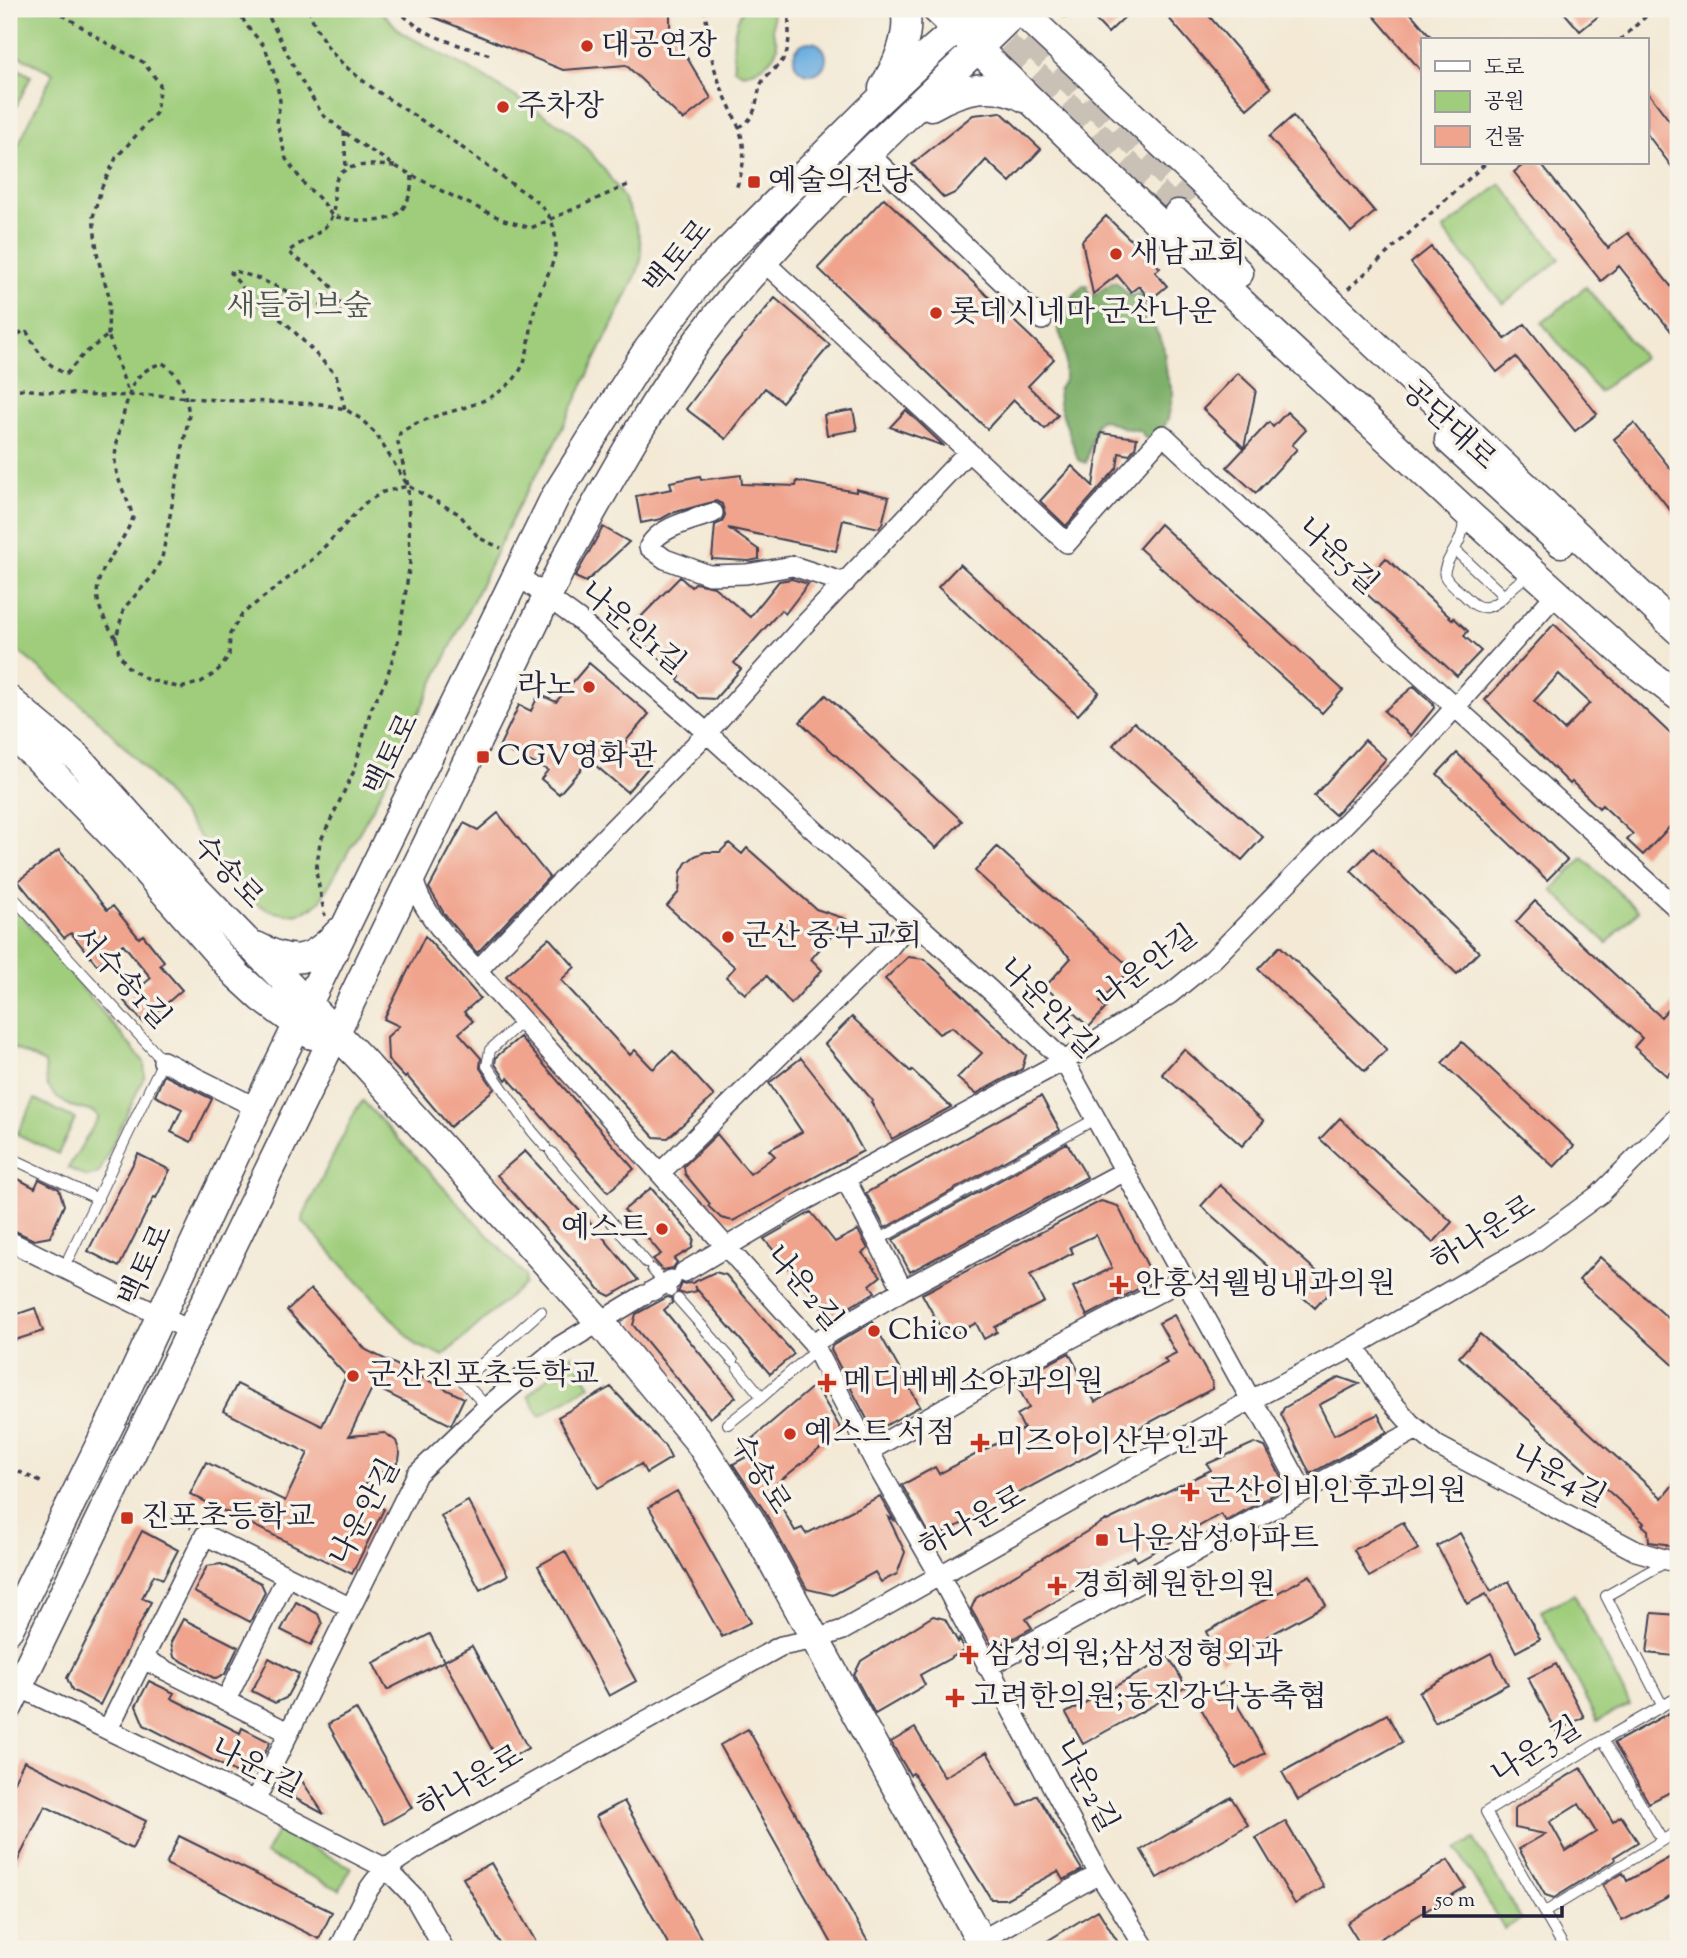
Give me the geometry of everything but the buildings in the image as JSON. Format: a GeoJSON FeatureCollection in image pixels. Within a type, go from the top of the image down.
{"type":"FeatureCollection","features":[{"type":"Feature","properties":{"kind":"street"},"geometry":{"type":"LineString","coordinates":[[869,110],[885,84],[905,40],[905,9]]}},
{"type":"Feature","properties":{"kind":"street"},"geometry":{"type":"LineString","coordinates":[[936,9],[1246,307],[1457,503],[1631,660],[1678,696]]}},
{"type":"Feature","properties":{"kind":"street","name":"백토로"},"geometry":{"type":"LineString","coordinates":[[9,1629],[117,1410],[303,1015],[337,921],[555,497],[646,352],[683,302],[740,237],[869,110],[980,9]]}},
{"type":"Feature","properties":{"kind":"street"},"geometry":{"type":"LineString","coordinates":[[12,1691],[191,1331],[547,596],[657,397],[704,333],[763,261],[1019,9],[1678,630]]}},
{"type":"Feature","properties":{"kind":"street"},"geometry":{"type":"LineString","coordinates":[[1054,9],[1058,37],[1079,67]]}},
{"type":"Feature","properties":{"kind":"street"},"geometry":{"type":"LineString","coordinates":[[874,149],[952,93],[970,89],[1002,89],[1017,93],[1037,104]]}},
{"type":"Feature","properties":{"kind":"street"},"geometry":{"type":"LineString","coordinates":[[874,149],[1042,320]]}},
{"type":"Feature","properties":{"kind":"street","name":"공단대로"},"geometry":{"type":"LineString","coordinates":[[1678,647],[1186,206],[1376,405],[1678,681]]}},
{"type":"Feature","properties":{"kind":"street"},"geometry":{"type":"LineString","coordinates":[[477,971],[707,733],[968,452],[763,261]]}},
{"type":"Feature","properties":{"kind":"street","name":"나운5길"},"geometry":{"type":"LineString","coordinates":[[968,452],[1067,543],[1163,435],[1390,648],[1678,909]]}},
{"type":"Feature","properties":{"kind":"street"},"geometry":{"type":"LineString","coordinates":[[713,513],[668,530],[652,539],[649,547],[665,559],[709,575],[746,574],[793,566],[845,583]]}},
{"type":"Feature","properties":{"kind":"street","name":"나운안1길"},"geometry":{"type":"LineString","coordinates":[[516,574],[579,620],[707,733],[1064,1060],[1303,1491]]}},
{"type":"Feature","properties":{"kind":"street","name":"나운안길"},"geometry":{"type":"LineString","coordinates":[[255,1801],[416,1474],[487,1407],[560,1346],[663,1283],[792,1208],[1115,1031],[1170,994],[1213,959],[1417,750],[1551,590]]}},
{"type":"Feature","properties":{"kind":"street","name":"수송로"},"geometry":{"type":"LineString","coordinates":[[9,700],[78,758],[231,925],[303,1015]]}},
{"type":"Feature","properties":{"kind":"street","name":"수송로"},"geometry":{"type":"LineString","coordinates":[[9,733],[37,757],[132,855],[237,975],[303,1015],[393,1095],[600,1322],[699,1442],[750,1520],[982,1945]]}},
{"type":"Feature","properties":{"kind":"street","name":"나운2길"},"geometry":{"type":"LineString","coordinates":[[413,874],[416,889],[425,907],[446,936],[728,1246],[815,1346],[869,1451],[940,1576],[1099,1874],[1146,1949]]}},
{"type":"Feature","properties":{"kind":"street"},"geometry":{"type":"LineString","coordinates":[[660,1173],[888,949],[909,917]]}},
{"type":"Feature","properties":{"kind":"street"},"geometry":{"type":"LineString","coordinates":[[231,925],[259,947],[282,958],[299,960],[322,951],[337,921]]}},
{"type":"Feature","properties":{"kind":"street"},"geometry":{"type":"LineString","coordinates":[[163,1061],[257,1108]]}},
{"type":"Feature","properties":{"kind":"street","name":"하나운로"},"geometry":{"type":"LineString","coordinates":[[340,1949],[369,1890],[398,1860],[477,1813],[781,1646],[843,1630],[1251,1400],[1354,1346],[1536,1241],[1600,1194],[1678,1116]]}},
{"type":"Feature","properties":{"kind":"street"},"geometry":{"type":"LineString","coordinates":[[815,1346],[903,1290],[1125,1171]]}},
{"type":"Feature","properties":{"kind":"street"},"geometry":{"type":"LineString","coordinates":[[846,1180],[903,1290]]}},
{"type":"Feature","properties":{"kind":"street"},"geometry":{"type":"LineString","coordinates":[[9,1241],[191,1331]]}},
{"type":"Feature","properties":{"kind":"street"},"geometry":{"type":"LineString","coordinates":[[869,1451],[1018,1365],[1184,1279]]}},
{"type":"Feature","properties":{"kind":"street","name":"나운4길"},"geometry":{"type":"LineString","coordinates":[[1354,1346],[1384,1393],[1417,1429],[1438,1446],[1636,1551],[1673,1562]]}},
{"type":"Feature","properties":{"kind":"street"},"geometry":{"type":"LineString","coordinates":[[988,1667],[1417,1429]]}},
{"type":"Feature","properties":{"kind":"street"},"geometry":{"type":"LineString","coordinates":[[108,1729],[205,1535],[349,1607]]}},
{"type":"Feature","properties":{"kind":"street"},"geometry":{"type":"LineString","coordinates":[[226,1700],[287,1576]]}},
{"type":"Feature","properties":{"kind":"street"},"geometry":{"type":"LineString","coordinates":[[143,1659],[288,1731]]}},
{"type":"Feature","properties":{"kind":"street","name":"나운1길"},"geometry":{"type":"LineString","coordinates":[[12,1691],[108,1729],[387,1869],[415,1898],[444,1949]]}},
{"type":"Feature","properties":{"kind":"street"},"geometry":{"type":"LineString","coordinates":[[982,1945],[1099,1874]]}},
{"type":"Feature","properties":{"kind":"lane"},"geometry":{"type":"LineString","coordinates":[[1457,503],[1465,526],[1455,551],[1447,561],[1444,573],[1475,605],[1483,608],[1491,606],[1522,579],[1530,578],[1551,590]]}},
{"type":"Feature","properties":{"kind":"lane"},"geometry":{"type":"LineString","coordinates":[[1455,551],[1504,596]]}},
{"type":"Feature","properties":{"kind":"lane","name":"서수송1길"},"geometry":{"type":"LineString","coordinates":[[9,893],[163,1061],[69,1256]]}},
{"type":"Feature","properties":{"kind":"lane"},"geometry":{"type":"LineString","coordinates":[[522,1021],[490,1050],[487,1066],[532,1131],[762,1397]]}},
{"type":"Feature","properties":{"kind":"lane"},"geometry":{"type":"LineString","coordinates":[[878,1240],[1097,1118]]}},
{"type":"Feature","properties":{"kind":"lane"},"geometry":{"type":"LineString","coordinates":[[9,1157],[98,1199]]}},
{"type":"Feature","properties":{"kind":"lane"},"geometry":{"type":"LineString","coordinates":[[487,1407],[463,1381],[541,1311]]}},
{"type":"Feature","properties":{"kind":"lane"},"geometry":{"type":"LineString","coordinates":[[728,1424],[762,1397],[815,1346]]}},
{"type":"Feature","properties":{"kind":"lane"},"geometry":{"type":"LineString","coordinates":[[1662,1705],[1606,1596],[1673,1562]]}},
{"type":"Feature","properties":{"kind":"lane","name":"나운3길"},"geometry":{"type":"LineString","coordinates":[[1565,1949],[1486,1812],[1678,1697]]}},
{"type":"Feature","properties":{"kind":"lane"},"geometry":{"type":"LineString","coordinates":[[1603,1740],[1662,1840]]}},
{"type":"Feature","properties":{"kind":"lane"},"geometry":{"type":"LineString","coordinates":[[1545,1912],[1678,1830]]}},
{"type":"Feature","properties":{"kind":"path"},"geometry":{"type":"LineString","coordinates":[[54,9],[108,44],[143,62],[160,84],[156,113],[116,158],[101,188],[93,217],[98,259],[108,296],[108,338],[128,394]]}},
{"type":"Feature","properties":{"kind":"path"},"geometry":{"type":"LineString","coordinates":[[238,9],[246,25],[265,47],[276,79],[280,101],[277,123],[286,159],[332,216],[360,222],[379,222],[392,218],[409,198],[412,176]]}},
{"type":"Feature","properties":{"kind":"path"},"geometry":{"type":"LineString","coordinates":[[264,9],[299,77],[323,115],[412,176],[521,227],[531,228],[630,184]]}},
{"type":"Feature","properties":{"kind":"path"},"geometry":{"type":"LineString","coordinates":[[308,9],[332,53],[350,70],[370,87],[458,144],[537,204],[550,218],[556,244],[546,281],[537,300],[521,370],[509,384],[471,407],[433,416],[400,433],[398,443],[408,486],[410,562],[399,638],[386,680],[372,709],[354,771],[320,842],[317,855],[317,880],[337,921]]}},
{"type":"Feature","properties":{"kind":"path"},"geometry":{"type":"LineString","coordinates":[[396,9],[425,33],[490,55]]}},
{"type":"Feature","properties":{"kind":"path"},"geometry":{"type":"LineString","coordinates":[[704,9],[716,73],[739,127],[746,152],[744,170],[735,191]]}},
{"type":"Feature","properties":{"kind":"path"},"geometry":{"type":"LineString","coordinates":[[739,127],[748,122],[756,108],[766,75],[781,63],[786,54],[789,9]]}},
{"type":"Feature","properties":{"kind":"path"},"geometry":{"type":"LineString","coordinates":[[1622,38],[1654,9]]}},
{"type":"Feature","properties":{"kind":"path"},"geometry":{"type":"LineString","coordinates":[[344,131],[346,168]]}},
{"type":"Feature","properties":{"kind":"path"},"geometry":{"type":"LineString","coordinates":[[345,409],[336,375],[287,324],[252,300],[231,273],[232,270],[257,278],[339,314],[341,308],[336,291],[288,252],[326,227],[332,216],[334,187],[339,175],[346,168],[366,164],[395,166]]}},
{"type":"Feature","properties":{"kind":"path"},"geometry":{"type":"LineString","coordinates":[[1344,292],[1485,164]]}},
{"type":"Feature","properties":{"kind":"path"},"geometry":{"type":"LineString","coordinates":[[9,340],[26,330],[38,354],[66,374],[94,345],[108,335],[108,338]]}},
{"type":"Feature","properties":{"kind":"path"},"geometry":{"type":"LineString","coordinates":[[116,638],[102,618],[97,586],[102,568],[119,545],[133,518],[114,462],[128,394],[142,373],[162,363],[170,367],[187,397],[189,415],[162,558],[151,578],[124,608],[118,623],[116,638],[119,654],[128,667],[146,679],[181,688],[201,682],[214,674],[229,655],[230,634],[248,608],[314,558],[365,503],[383,492],[408,486]]}},
{"type":"Feature","properties":{"kind":"path"},"geometry":{"type":"LineString","coordinates":[[9,388],[97,397],[128,394],[321,404],[345,409],[361,418],[376,434],[408,486],[459,514],[479,538],[501,548]]}},
{"type":"Feature","properties":{"kind":"path"},"geometry":{"type":"LineString","coordinates":[[9,1467],[45,1485]]}},
{"type":"Feature","properties":{"kind":"path"},"geometry":{"type":"LineString","coordinates":[[145,1505],[205,1535]]}},
{"type":"Feature","properties":{"kind":"green space","name":"새들허브숲"},"geometry":{"type":"Polygon","coordinates":[[[9,9],[379,9],[402,33],[479,74],[568,130],[605,171],[628,206],[636,224],[641,259],[632,284],[554,445],[520,503],[373,808],[320,901],[305,911],[281,913],[265,908],[250,898],[158,784],[105,727],[9,644],[9,164],[53,73],[9,51],[9,9]]]}},
{"type":"Feature","properties":{"kind":"green space"},"geometry":{"type":"Polygon","coordinates":[[[743,9],[770,9],[777,45],[769,61],[743,74],[734,69],[733,53],[735,30],[743,9]]]}},
{"type":"Feature","properties":{"kind":"green space"},"geometry":{"type":"Polygon","coordinates":[[[9,64],[31,76],[9,121],[9,64]]]}},
{"type":"Feature","properties":{"kind":"green space"},"geometry":{"type":"Polygon","coordinates":[[[1501,184],[1560,259],[1503,304],[1443,230],[1501,184]]]}},
{"type":"Feature","properties":{"kind":"green space"},"geometry":{"type":"Polygon","coordinates":[[[1115,281],[1130,296],[1140,293],[1147,301],[1144,307],[1163,344],[1167,376],[1173,393],[1168,419],[1164,427],[1151,439],[1145,438],[1141,431],[1102,419],[1097,422],[1086,463],[1078,460],[1059,403],[1058,390],[1065,378],[1065,358],[1063,342],[1054,318],[1083,285],[1087,286],[1090,298],[1115,281]]]}},
{"type":"Feature","properties":{"kind":"green space"},"geometry":{"type":"Polygon","coordinates":[[[1586,287],[1643,357],[1599,392],[1542,323],[1586,287]]]}},
{"type":"Feature","properties":{"kind":"green space"},"geometry":{"type":"Polygon","coordinates":[[[1583,858],[1638,911],[1607,943],[1552,890],[1583,858]]]}},
{"type":"Feature","properties":{"kind":"green space"},"geometry":{"type":"Polygon","coordinates":[[[9,908],[16,908],[144,1062],[145,1075],[99,1173],[87,1177],[68,1168],[99,1117],[94,1112],[70,1106],[56,1097],[47,1085],[45,1063],[9,1046],[9,908]]]}},
{"type":"Feature","properties":{"kind":"green space"},"geometry":{"type":"Polygon","coordinates":[[[35,1099],[75,1119],[58,1154],[17,1134],[35,1099]]]}},
{"type":"Feature","properties":{"kind":"green space"},"geometry":{"type":"Polygon","coordinates":[[[363,1101],[525,1275],[524,1284],[443,1356],[416,1345],[303,1222],[304,1214],[363,1101]]]}},
{"type":"Feature","properties":{"kind":"green space"},"geometry":{"type":"Polygon","coordinates":[[[572,1354],[590,1386],[540,1416],[528,1396],[572,1354]]]}},
{"type":"Feature","properties":{"kind":"green space"},"geometry":{"type":"Polygon","coordinates":[[[1574,1594],[1630,1705],[1597,1721],[1541,1611],[1574,1594]]]}},
{"type":"Feature","properties":{"kind":"green space"},"geometry":{"type":"Polygon","coordinates":[[[277,1831],[351,1867],[340,1890],[265,1854],[277,1831]]]}},
{"type":"Feature","properties":{"kind":"green space"},"geometry":{"type":"Polygon","coordinates":[[[1474,1839],[1521,1919],[1504,1929],[1457,1849],[1474,1839]]]}},
{"type":"Feature","properties":{"kind":"water"},"geometry":{"type":"Polygon","coordinates":[[[810,42],[821,47],[826,58],[821,69],[810,74],[799,69],[794,58],[799,47],[810,42]]]}},
{"type":"Feature","properties":{"kind":"tunnel"},"geometry":{"type":"LineString","coordinates":[[998,9],[1193,199]]}},
{"type":"Feature","properties":{"kind":"tunnel"},"geometry":{"type":"LineString","coordinates":[[975,16],[1178,214]]}},
{"type":"Feature","properties":{"kind":"place","name":"대공연장"},"geometry":{"type":"Point","coordinates":[587,46]}},
{"type":"Feature","properties":{"kind":"place","name":"주차장"},"geometry":{"type":"Point","coordinates":[503,107]}},
{"type":"Feature","properties":{"kind":"place","name":"예술의전당"},"geometry":{"type":"Point","coordinates":[754,182]}},
{"type":"Feature","properties":{"kind":"place","name":"새남교회"},"geometry":{"type":"Point","coordinates":[1116,254]}},
{"type":"Feature","properties":{"kind":"place","name":"롯데시네마 군산나운"},"geometry":{"type":"Point","coordinates":[936,313]}},
{"type":"Feature","properties":{"kind":"place","name":"라노"},"geometry":{"type":"Point","coordinates":[589,687]}},
{"type":"Feature","properties":{"kind":"place","name":"CGV영화관"},"geometry":{"type":"Point","coordinates":[483,757]}},
{"type":"Feature","properties":{"kind":"place","name":"군산 중부교회"},"geometry":{"type":"Point","coordinates":[728,937]}},
{"type":"Feature","properties":{"kind":"place","name":"예스트"},"geometry":{"type":"Point","coordinates":[662,1229]}},
{"type":"Feature","properties":{"kind":"place","name":"안홍석웰빙내과의원"},"geometry":{"type":"Point","coordinates":[1119,1285]}},
{"type":"Feature","properties":{"kind":"place","name":"Chico"},"geometry":{"type":"Point","coordinates":[874,1331]}},
{"type":"Feature","properties":{"kind":"place","name":"군산진포초등학교"},"geometry":{"type":"Point","coordinates":[353,1376]}},
{"type":"Feature","properties":{"kind":"place","name":"메디베베소아과의원"},"geometry":{"type":"Point","coordinates":[827,1383]}},
{"type":"Feature","properties":{"kind":"place","name":"예스트 서점"},"geometry":{"type":"Point","coordinates":[790,1434]}},
{"type":"Feature","properties":{"kind":"place","name":"미즈아이산부인과"},"geometry":{"type":"Point","coordinates":[980,1443]}},
{"type":"Feature","properties":{"kind":"place","name":"군산이비인후과의원"},"geometry":{"type":"Point","coordinates":[1190,1492]}},
{"type":"Feature","properties":{"kind":"place","name":"진포초등학교"},"geometry":{"type":"Point","coordinates":[127,1518]}},
{"type":"Feature","properties":{"kind":"place","name":"나운삼성아파트"},"geometry":{"type":"Point","coordinates":[1102,1540]}},
{"type":"Feature","properties":{"kind":"place","name":"경희혜원한의원"},"geometry":{"type":"Point","coordinates":[1057,1586]}},
{"type":"Feature","properties":{"kind":"place","name":"삼성의원;삼성정형외과"},"geometry":{"type":"Point","coordinates":[969,1655]}},
{"type":"Feature","properties":{"kind":"place","name":"고려한의원;동진강낙농축협"},"geometry":{"type":"Point","coordinates":[955,1698]}}]}
